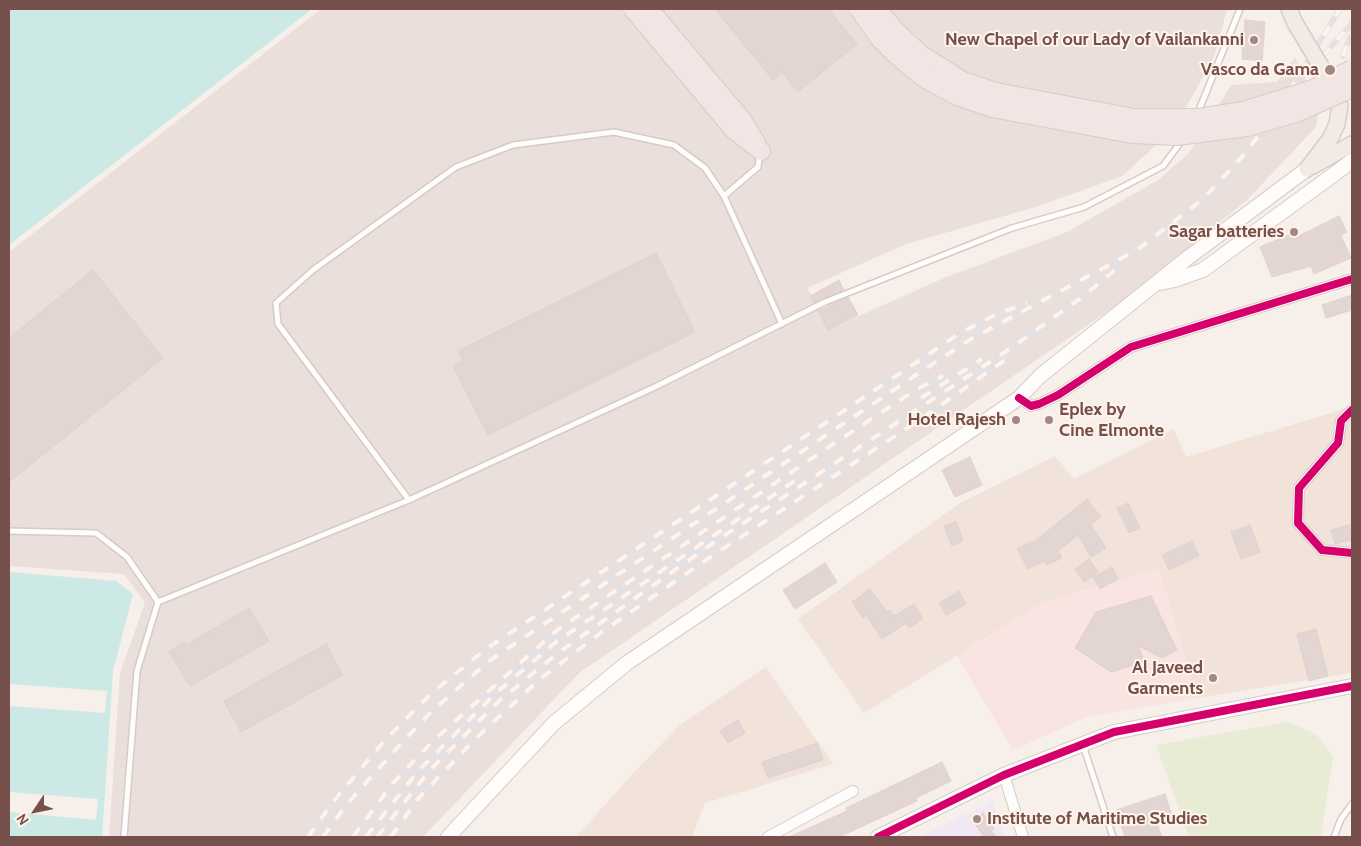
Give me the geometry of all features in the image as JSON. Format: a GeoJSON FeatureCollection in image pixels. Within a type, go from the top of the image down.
{"type":"FeatureCollection","features":[{"type":"Feature","properties":{"kind":"highway"},"geometry":{"type":"LineString","coordinates":[[633,9],[734,130],[761,152]]}},
{"type":"Feature","properties":{"kind":"highway"},"geometry":{"type":"LineString","coordinates":[[649,9],[743,121],[761,152]]}},
{"type":"Feature","properties":{"kind":"highway"},"geometry":{"type":"LineString","coordinates":[[859,9],[880,39],[894,54],[924,78],[957,96],[992,108],[1132,134],[1177,136],[1247,127],[1296,113],[1352,88]]}},
{"type":"Feature","properties":{"kind":"highway"},"geometry":{"type":"LineString","coordinates":[[878,9],[893,28],[920,54],[964,81],[996,92],[1134,118],[1198,118],[1243,111],[1313,89],[1352,69]]}},
{"type":"Feature","properties":{"kind":"main road"},"geometry":{"type":"LineString","coordinates":[[1292,16],[1325,73],[1340,106],[1352,118]]}},
{"type":"Feature","properties":{"kind":"main road"},"geometry":{"type":"LineString","coordinates":[[1307,169],[1330,139],[1337,124],[1340,106]]}},
{"type":"Feature","properties":{"kind":"main road"},"geometry":{"type":"LineString","coordinates":[[448,837],[554,723],[627,663],[1019,398],[1040,376],[1189,257],[1307,169],[1352,144]]}},
{"type":"Feature","properties":{"kind":"main road"},"geometry":{"type":"LineString","coordinates":[[1155,284],[1175,280],[1203,270],[1352,161]]}},
{"type":"Feature","properties":{"kind":"main road"},"geometry":{"type":"LineString","coordinates":[[878,837],[1004,774],[1114,732],[1351,685]]}},
{"type":"Feature","properties":{"kind":"street"},"geometry":{"type":"LineString","coordinates":[[1019,398],[1031,406],[1039,404],[1058,395],[1131,347],[1352,279]]}},
{"type":"Feature","properties":{"kind":"street"},"geometry":{"type":"LineString","coordinates":[[1352,410],[1341,421],[1338,443],[1299,488],[1298,524],[1322,550],[1352,553]]}},
{"type":"Feature","properties":{"kind":"street"},"geometry":{"type":"LineString","coordinates":[[1004,774],[1023,837]]}},
{"type":"Feature","properties":{"kind":"street"},"geometry":{"type":"LineString","coordinates":[[768,837],[853,791]]}},
{"type":"Feature","properties":{"kind":"lane"},"geometry":{"type":"LineString","coordinates":[[158,602],[409,500],[656,386],[825,302],[1012,228],[1084,206],[1163,166],[1192,126],[1240,9]]}},
{"type":"Feature","properties":{"kind":"lane"},"geometry":{"type":"LineString","coordinates":[[409,500],[278,324],[276,303],[313,270],[456,167],[513,144],[614,132],[674,145],[705,168],[724,196],[782,324]]}},
{"type":"Feature","properties":{"kind":"lane"},"geometry":{"type":"LineString","coordinates":[[724,196],[758,167],[761,152]]}},
{"type":"Feature","properties":{"kind":"lane"},"geometry":{"type":"LineString","coordinates":[[9,531],[96,533],[127,557],[158,602]]}},
{"type":"Feature","properties":{"kind":"lane"},"geometry":{"type":"LineString","coordinates":[[124,837],[137,671],[158,602]]}},
{"type":"Feature","properties":{"kind":"lane"},"geometry":{"type":"LineString","coordinates":[[1083,744],[1113,837]]}},
{"type":"Feature","properties":{"kind":"lane"},"geometry":{"type":"LineString","coordinates":[[1334,837],[1341,819],[1352,804]]}},
{"type":"Feature","properties":{"kind":"shaded area"},"geometry":{"type":"Polygon","coordinates":[[[321,9],[1227,9],[1215,54],[1175,128],[1122,176],[1036,207],[906,244],[807,288],[832,328],[944,278],[1067,232],[1158,180],[1189,153],[1231,85],[1277,82],[1295,57],[1319,107],[1316,127],[1247,200],[1117,305],[579,673],[423,837],[109,837],[120,673],[145,603],[124,574],[9,566],[9,252],[321,9]]]}},
{"type":"Feature","properties":{"kind":"shaded area"},"geometry":{"type":"Polygon","coordinates":[[[1352,405],[1352,673],[1197,698],[1158,569],[1044,602],[864,713],[798,619],[960,503],[1055,456],[1074,479],[1174,429],[1186,457],[1352,405]]]}},
{"type":"Feature","properties":{"kind":"shaded area"},"geometry":{"type":"Polygon","coordinates":[[[1159,569],[1197,698],[1090,716],[1013,750],[957,656],[1044,602],[1159,569]]]}},
{"type":"Feature","properties":{"kind":"shaded area"},"geometry":{"type":"Polygon","coordinates":[[[766,667],[833,764],[705,803],[692,837],[576,837],[637,769],[680,725],[766,667]]]}},
{"type":"Feature","properties":{"kind":"shaded area","name":"Institute of Maritime Studies"},"geometry":{"type":"Polygon","coordinates":[[[993,801],[1004,837],[919,837],[993,801]]]}},
{"type":"Feature","properties":{"kind":"green space"},"geometry":{"type":"Polygon","coordinates":[[[1287,722],[1316,734],[1333,756],[1321,837],[1189,837],[1156,745],[1287,722]]]}},
{"type":"Feature","properties":{"kind":"water"},"geometry":{"type":"Polygon","coordinates":[[[9,9],[312,9],[9,245],[9,9]]]}},
{"type":"Feature","properties":{"kind":"water"},"geometry":{"type":"Polygon","coordinates":[[[9,572],[116,581],[133,594],[113,671],[102,837],[9,837],[9,572]]]}},
{"type":"Feature","properties":{"kind":"pier"},"geometry":{"type":"Polygon","coordinates":[[[9,684],[107,691],[105,713],[9,706],[9,684]]]}},
{"type":"Feature","properties":{"kind":"pier"},"geometry":{"type":"Polygon","coordinates":[[[9,792],[98,799],[96,820],[9,812],[9,792]]]}},
{"type":"Feature","properties":{"kind":"building"},"geometry":{"type":"Polygon","coordinates":[[[715,9],[828,9],[857,44],[798,92],[782,72],[773,80],[715,9]]]}},
{"type":"Feature","properties":{"kind":"building","name":"New Chapel of our Lady of Vailankanni"},"geometry":{"type":"Polygon","coordinates":[[[1245,20],[1265,22],[1262,61],[1242,59],[1245,20]]]}},
{"type":"Feature","properties":{"kind":"building"},"geometry":{"type":"Polygon","coordinates":[[[1339,216],[1347,232],[1341,235],[1351,258],[1314,274],[1311,266],[1272,277],[1260,247],[1293,233],[1295,238],[1339,216]]]}},
{"type":"Feature","properties":{"kind":"building"},"geometry":{"type":"Polygon","coordinates":[[[656,253],[695,332],[488,435],[453,366],[463,361],[458,351],[656,253]]]}},
{"type":"Feature","properties":{"kind":"building"},"geometry":{"type":"Polygon","coordinates":[[[93,270],[163,358],[9,482],[9,338],[93,270]]]}},
{"type":"Feature","properties":{"kind":"building"},"geometry":{"type":"Polygon","coordinates":[[[839,280],[844,290],[814,303],[810,296],[839,280]]]}},
{"type":"Feature","properties":{"kind":"building"},"geometry":{"type":"Polygon","coordinates":[[[1352,295],[1352,310],[1326,318],[1322,305],[1352,295]]]}},
{"type":"Feature","properties":{"kind":"building"},"geometry":{"type":"Polygon","coordinates":[[[848,297],[858,315],[828,330],[818,311],[848,297]]]}},
{"type":"Feature","properties":{"kind":"building"},"geometry":{"type":"Polygon","coordinates":[[[970,457],[982,485],[955,497],[942,470],[970,457]]]}},
{"type":"Feature","properties":{"kind":"building"},"geometry":{"type":"Polygon","coordinates":[[[1087,499],[1101,517],[1091,525],[1106,548],[1091,557],[1078,535],[1058,551],[1062,558],[1047,565],[1045,561],[1028,569],[1017,549],[1032,541],[1033,543],[1087,499]]]}},
{"type":"Feature","properties":{"kind":"building"},"geometry":{"type":"Polygon","coordinates":[[[1128,503],[1140,528],[1129,533],[1117,508],[1128,503]]]}},
{"type":"Feature","properties":{"kind":"building"},"geometry":{"type":"Polygon","coordinates":[[[956,521],[963,541],[952,546],[944,526],[956,521]]]}},
{"type":"Feature","properties":{"kind":"building"},"geometry":{"type":"Polygon","coordinates":[[[1352,524],[1352,540],[1335,544],[1331,530],[1352,524]]]}},
{"type":"Feature","properties":{"kind":"building"},"geometry":{"type":"Polygon","coordinates":[[[1250,525],[1260,552],[1241,559],[1231,532],[1250,525]]]}},
{"type":"Feature","properties":{"kind":"building"},"geometry":{"type":"Polygon","coordinates":[[[1192,541],[1199,556],[1169,570],[1162,555],[1192,541]]]}},
{"type":"Feature","properties":{"kind":"building"},"geometry":{"type":"Polygon","coordinates":[[[1089,559],[1098,572],[1084,582],[1075,569],[1089,559]]]}},
{"type":"Feature","properties":{"kind":"building"},"geometry":{"type":"Polygon","coordinates":[[[825,563],[837,582],[795,609],[783,590],[825,563]]]}},
{"type":"Feature","properties":{"kind":"building"},"geometry":{"type":"Polygon","coordinates":[[[1112,567],[1118,579],[1100,589],[1093,577],[1112,567]]]}},
{"type":"Feature","properties":{"kind":"building"},"geometry":{"type":"Polygon","coordinates":[[[870,589],[887,612],[890,610],[894,616],[914,604],[923,619],[909,628],[906,623],[882,639],[866,615],[863,618],[852,602],[870,589]]]}},
{"type":"Feature","properties":{"kind":"building"},"geometry":{"type":"Polygon","coordinates":[[[959,591],[966,604],[946,615],[939,603],[959,591]]]}},
{"type":"Feature","properties":{"kind":"building"},"geometry":{"type":"Polygon","coordinates":[[[1151,596],[1177,650],[1162,658],[1139,646],[1144,662],[1111,672],[1075,648],[1096,612],[1151,596]]]}},
{"type":"Feature","properties":{"kind":"building"},"geometry":{"type":"Polygon","coordinates":[[[249,608],[269,641],[190,686],[169,652],[184,642],[186,645],[249,608]]]}},
{"type":"Feature","properties":{"kind":"building"},"geometry":{"type":"Polygon","coordinates":[[[1316,629],[1328,676],[1309,681],[1297,634],[1316,629]]]}},
{"type":"Feature","properties":{"kind":"building"},"geometry":{"type":"Polygon","coordinates":[[[326,644],[343,675],[241,732],[224,701],[326,644]]]}},
{"type":"Feature","properties":{"kind":"building"},"geometry":{"type":"Polygon","coordinates":[[[738,720],[745,733],[728,743],[720,731],[738,720]]]}},
{"type":"Feature","properties":{"kind":"building"},"geometry":{"type":"Polygon","coordinates":[[[817,743],[823,760],[768,778],[762,762],[817,743]]]}},
{"type":"Feature","properties":{"kind":"building"},"geometry":{"type":"Polygon","coordinates":[[[942,762],[951,781],[916,798],[917,801],[839,837],[789,837],[847,811],[846,808],[942,762]]]}},
{"type":"Feature","properties":{"kind":"building"},"geometry":{"type":"Polygon","coordinates":[[[1165,794],[1173,819],[1157,824],[1162,837],[1125,837],[1116,810],[1165,794]]]}},
{"type":"Feature","properties":{"kind":"building"},"geometry":{"type":"Polygon","coordinates":[[[983,813],[994,829],[991,831],[996,837],[984,837],[972,820],[983,813]]]}},
{"type":"Feature","properties":{"kind":"railway"},"geometry":{"type":"LineString","coordinates":[[323,837],[347,804],[406,738],[433,710],[489,661],[971,339],[1137,250],[1203,199],[1242,157],[1273,117],[1340,9]]}},
{"type":"Feature","properties":{"kind":"railway"},"geometry":{"type":"LineString","coordinates":[[1308,73],[1352,23]]}},
{"type":"Feature","properties":{"kind":"railway"},"geometry":{"type":"LineString","coordinates":[[1343,56],[1352,32]]}},
{"type":"Feature","properties":{"kind":"railway"},"geometry":{"type":"LineString","coordinates":[[377,837],[430,770],[498,702],[558,653],[713,543],[1011,348],[1085,295],[1121,265]]}},
{"type":"Feature","properties":{"kind":"railway"},"geometry":{"type":"LineString","coordinates":[[308,837],[333,802],[385,740],[434,691],[486,649],[962,332],[995,315],[1027,303]]}},
{"type":"Feature","properties":{"kind":"railway"},"geometry":{"type":"LineString","coordinates":[[391,837],[417,800],[475,739],[540,679],[602,632],[712,556],[915,423],[1008,358]]}},
{"type":"Feature","properties":{"kind":"railway"},"geometry":{"type":"LineString","coordinates":[[921,398],[982,359]]}},
{"type":"Feature","properties":{"kind":"railway"},"geometry":{"type":"LineString","coordinates":[[353,837],[393,783],[434,740],[556,631],[818,454],[917,389],[943,376]]}},
{"type":"Feature","properties":{"kind":"railway"},"geometry":{"type":"LineString","coordinates":[[366,837],[418,771],[496,693],[556,642],[802,476]]}},
{"type":"Feature","properties":{"kind":"cycle path"},"geometry":{"type":"LineString","coordinates":[[1019,398],[1031,406],[1039,404],[1058,395],[1131,347],[1352,279]]}},
{"type":"Feature","properties":{"kind":"cycle path"},"geometry":{"type":"LineString","coordinates":[[1352,410],[1341,421],[1338,443],[1299,488],[1298,523],[1322,550],[1352,553]]}},
{"type":"Feature","properties":{"kind":"cycle path"},"geometry":{"type":"LineString","coordinates":[[878,837],[1004,775],[1114,732],[1352,686]]}},
{"type":"Feature","properties":{"kind":"place","name":"New Chapel of our Lady of Vailankanni"},"geometry":{"type":"Point","coordinates":[1254,40]}},
{"type":"Feature","properties":{"kind":"place","name":"Vasco da Gama"},"geometry":{"type":"Point","coordinates":[1330,70]}},
{"type":"Feature","properties":{"kind":"place","name":"Sagar batteries"},"geometry":{"type":"Point","coordinates":[1294,232]}},
{"type":"Feature","properties":{"kind":"place","name":"Hotel Rajesh"},"geometry":{"type":"Point","coordinates":[1016,420]}},
{"type":"Feature","properties":{"kind":"place","name":"Eplex by Cine Elmonte"},"geometry":{"type":"Point","coordinates":[1049,420]}},
{"type":"Feature","properties":{"kind":"place","name":"Al Javeed Garments"},"geometry":{"type":"Point","coordinates":[1213,678]}},
{"type":"Feature","properties":{"kind":"place","name":"Institute of Maritime Studies"},"geometry":{"type":"Point","coordinates":[977,819]}}]}
